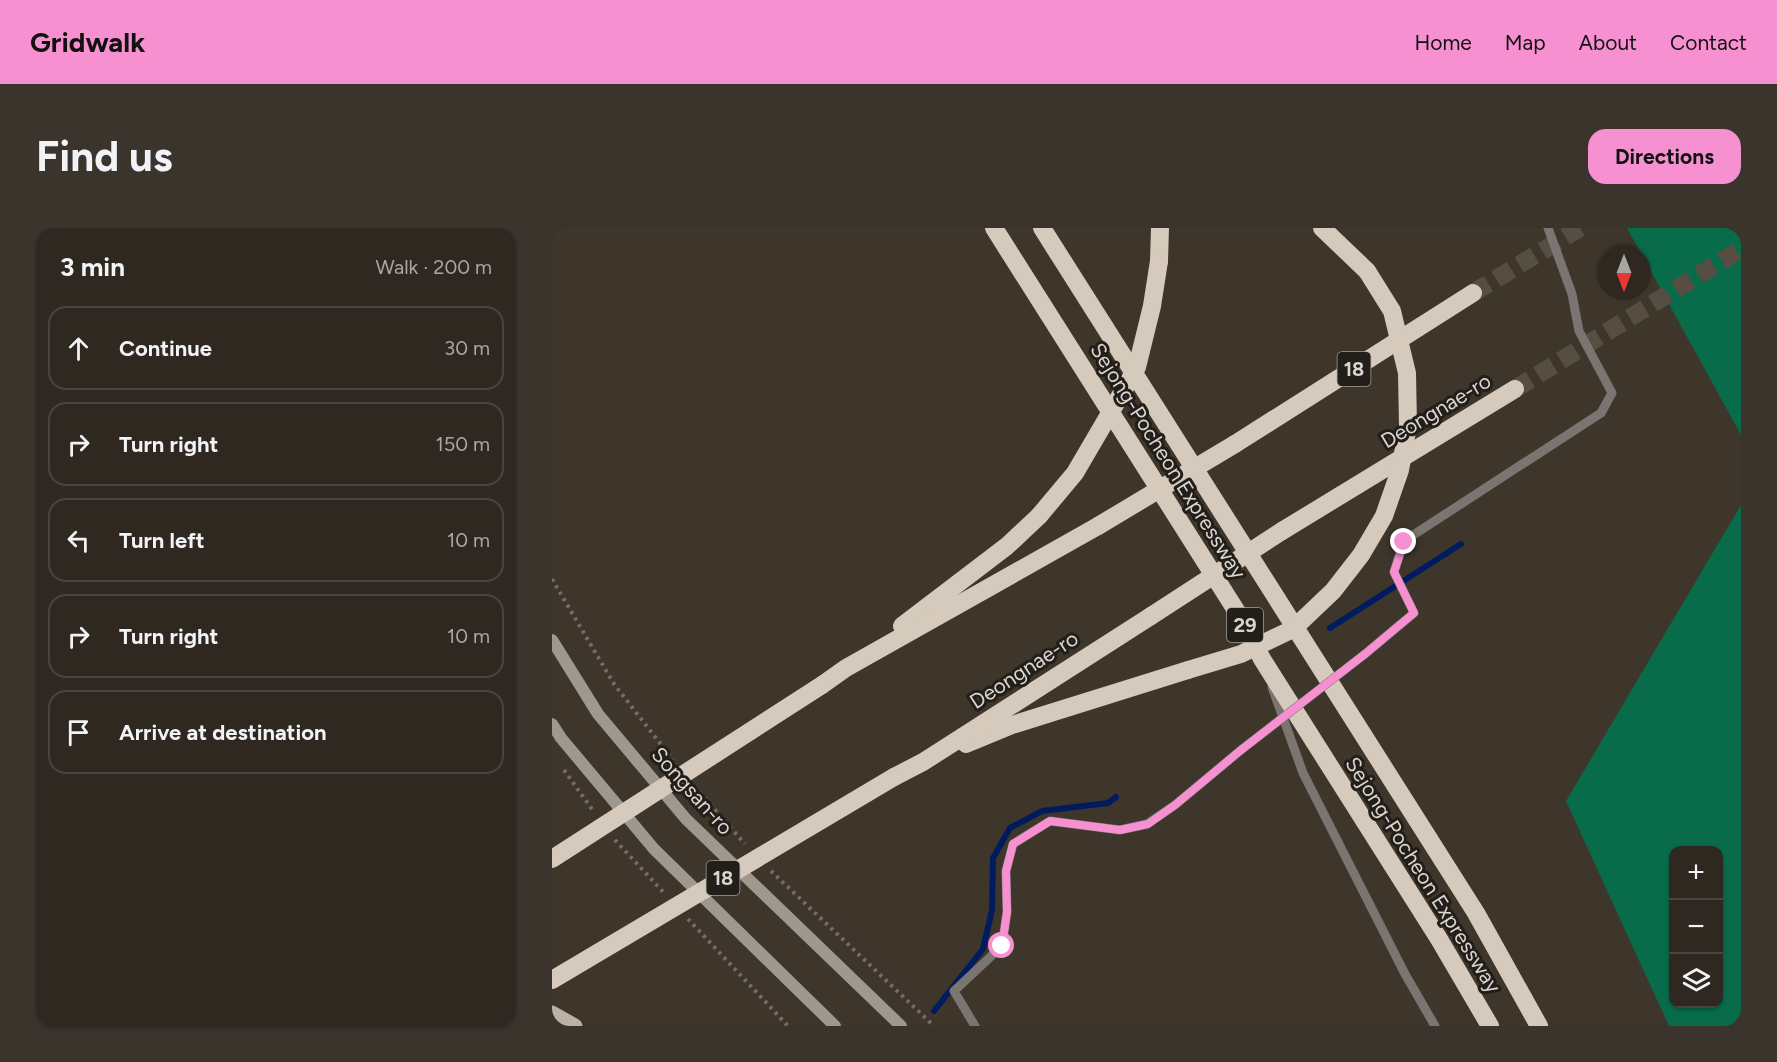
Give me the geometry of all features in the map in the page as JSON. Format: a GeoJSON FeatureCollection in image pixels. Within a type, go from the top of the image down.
{"type":"FeatureCollection","features":[{"type":"Feature","properties":{"kind":"highway","name":"Sejong-Pocheon Expressway"},"geometry":{"type":"LineString","coordinates":[[994,228],[1244,623],[1262,659],[1490,1026]]}},
{"type":"Feature","properties":{"kind":"highway","name":"Sejong-Pocheon Expressway"},"geometry":{"type":"LineString","coordinates":[[1042,228],[1476,913],[1539,1026]]}},
{"type":"Feature","properties":{"kind":"highway"},"geometry":{"type":"LineString","coordinates":[[846,668],[1007,546],[1039,516],[1075,473],[1137,367],[1152,306],[1159,261],[1160,228]]}},
{"type":"Feature","properties":{"kind":"highway"},"geometry":{"type":"LineString","coordinates":[[922,762],[1012,725],[1241,654],[1293,629],[1333,591],[1361,555],[1384,516],[1400,470],[1408,426],[1407,373],[1392,311],[1367,271],[1322,228]]}},
{"type":"Feature","properties":{"kind":"highway","name":"18"},"geometry":{"type":"LineString","coordinates":[[552,859],[846,668],[1098,526],[1235,444],[1473,293]]}},
{"type":"Feature","properties":{"kind":"highway","name":"Deongnae-ro"},"geometry":{"type":"LineString","coordinates":[[552,980],[922,762],[1282,531],[1515,389]]}},
{"type":"Feature","properties":{"kind":"main road"},"geometry":{"type":"LineString","coordinates":[[552,1013],[575,1026]]}},
{"type":"Feature","properties":{"kind":"street","name":"Songsan-ro"},"geometry":{"type":"LineString","coordinates":[[552,640],[598,714],[686,819],[901,1026]]}},
{"type":"Feature","properties":{"kind":"street"},"geometry":{"type":"LineString","coordinates":[[552,724],[561,738],[654,849],[834,1026]]}},
{"type":"Feature","properties":{"kind":"lane"},"geometry":{"type":"LineString","coordinates":[[975,1026],[954,992],[1002,946],[1007,912],[1006,871],[1013,844],[1050,821],[1120,830],[1148,824],[1175,805],[1414,613],[1394,572],[1404,542],[1601,412],[1612,393],[1579,331],[1572,294],[1548,228]]}},
{"type":"Feature","properties":{"kind":"lane"},"geometry":{"type":"LineString","coordinates":[[1262,659],[1303,773],[1405,974],[1435,1026]]}},
{"type":"Feature","properties":{"kind":"path"},"geometry":{"type":"LineString","coordinates":[[552,579],[614,684],[676,765]]}},
{"type":"Feature","properties":{"kind":"path"},"geometry":{"type":"LineString","coordinates":[[690,782],[750,849]]}},
{"type":"Feature","properties":{"kind":"path"},"geometry":{"type":"LineString","coordinates":[[766,866],[934,1026]]}},
{"type":"Feature","properties":{"kind":"green space"},"geometry":{"type":"Polygon","coordinates":[[[1627,228],[1741,228],[1741,435],[1651,271],[1651,246],[1637,246],[1627,228]]]}},
{"type":"Feature","properties":{"kind":"green space"},"geometry":{"type":"Polygon","coordinates":[[[1741,505],[1741,1026],[1669,1026],[1566,801],[1741,505]]]}},
{"type":"Feature","properties":{"kind":"waterway"},"geometry":{"type":"LineString","coordinates":[[1330,628],[1461,544]]}},
{"type":"Feature","properties":{"kind":"waterway"},"geometry":{"type":"LineString","coordinates":[[934,1011],[983,949],[992,910],[993,858],[1010,828],[1042,811],[1108,803],[1116,797]]}},
{"type":"Feature","properties":{"kind":"tunnel"},"geometry":{"type":"LineString","coordinates":[[1473,293],[1580,228]]}},
{"type":"Feature","properties":{"kind":"tunnel"},"geometry":{"type":"LineString","coordinates":[[1515,389],[1741,249]]}},
{"type":"Feature","properties":{"kind":"route"},"geometry":{"type":"LineString","coordinates":[[1002,946],[1007,912],[1006,871],[1013,844],[1050,821],[1120,830],[1148,824],[1175,805],[1414,613],[1394,572],[1404,542]]}}]}
